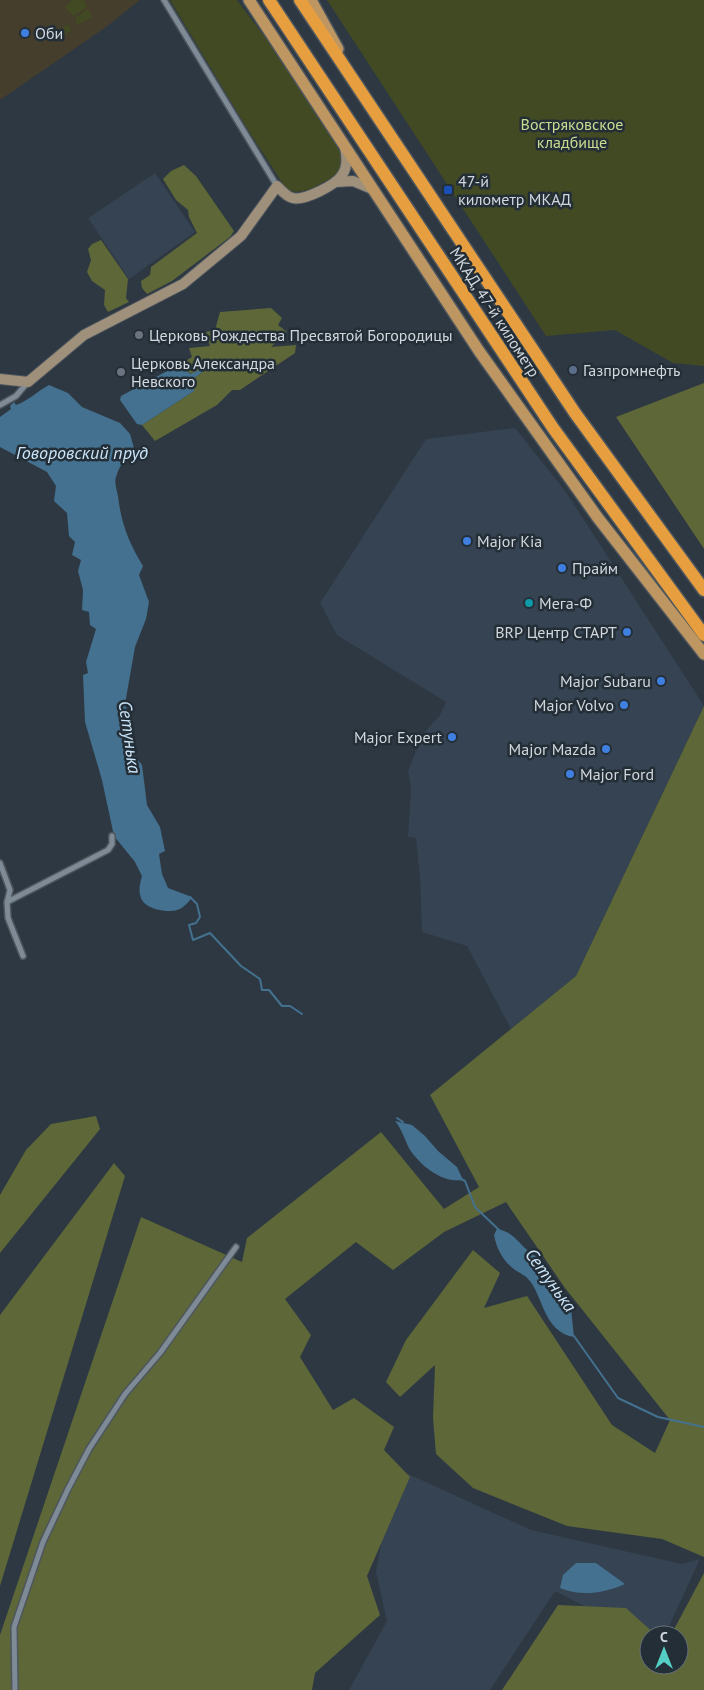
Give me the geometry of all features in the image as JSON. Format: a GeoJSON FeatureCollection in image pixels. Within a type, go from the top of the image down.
{"type":"FeatureCollection","features":[{"type":"Feature","properties":{"kind":"highway","name":"МКАД, 47-й километр"},"geometry":{"type":"LineString","coordinates":[[270,0],[553,428],[704,635]]}},
{"type":"Feature","properties":{"kind":"highway","name":"МКАД, 47-й километр"},"geometry":{"type":"LineString","coordinates":[[300,0],[574,413],[704,590]]}},
{"type":"Feature","properties":{"kind":"main road"},"geometry":{"type":"LineString","coordinates":[[249,0],[479,351],[598,518],[704,654]]}},
{"type":"Feature","properties":{"kind":"main road"},"geometry":{"type":"LineString","coordinates":[[311,0],[360,90]]}},
{"type":"Feature","properties":{"kind":"street"},"geometry":{"type":"LineString","coordinates":[[164,0],[277,186],[290,197],[302,198],[335,182],[342,176],[347,160],[344,144]]}},
{"type":"Feature","properties":{"kind":"street"},"geometry":{"type":"LineString","coordinates":[[335,182],[353,181],[368,185],[374,190]]}},
{"type":"Feature","properties":{"kind":"street"},"geometry":{"type":"LineString","coordinates":[[1,405],[16,396],[28,382],[84,335],[183,284],[241,236],[277,186]]}},
{"type":"Feature","properties":{"kind":"street"},"geometry":{"type":"LineString","coordinates":[[0,379],[28,382]]}},
{"type":"Feature","properties":{"kind":"street"},"geometry":{"type":"LineString","coordinates":[[7,902],[108,850],[112,844],[112,836]]}},
{"type":"Feature","properties":{"kind":"street"},"geometry":{"type":"LineString","coordinates":[[0,863],[10,890],[7,902],[8,918],[23,956]]}},
{"type":"Feature","properties":{"kind":"street"},"geometry":{"type":"LineString","coordinates":[[15,1690],[14,1627],[43,1542],[68,1489],[89,1449],[125,1394],[166,1345],[236,1247]]}},
{"type":"Feature","properties":{"kind":"shaded area"},"geometry":{"type":"Polygon","coordinates":[[[0,0],[140,0],[106,27],[0,100],[0,0]]]}},
{"type":"Feature","properties":{"kind":"shaded area"},"geometry":{"type":"Polygon","coordinates":[[[155,173],[195,232],[129,279],[88,218],[155,173]]]}},
{"type":"Feature","properties":{"kind":"shaded area"},"geometry":{"type":"Polygon","coordinates":[[[515,428],[566,492],[704,706],[576,976],[511,1029],[467,946],[422,932],[420,877],[416,838],[408,837],[411,788],[408,771],[423,734],[440,715],[446,702],[337,635],[320,603],[426,439],[515,428]]]}},
{"type":"Feature","properties":{"kind":"shaded area"},"geometry":{"type":"Polygon","coordinates":[[[395,1468],[531,1530],[682,1564],[700,1559],[670,1625],[639,1625],[639,1635],[555,1591],[490,1690],[349,1690],[387,1621],[376,1572],[395,1468]]]}},
{"type":"Feature","properties":{"kind":"green space"},"geometry":{"type":"Polygon","coordinates":[[[72,0],[84,0],[87,7],[73,16],[65,7],[72,0]]]}},
{"type":"Feature","properties":{"kind":"green space"},"geometry":{"type":"Polygon","coordinates":[[[170,0],[237,0],[270,44],[339,149],[342,163],[335,176],[303,191],[291,191],[285,187],[248,130],[170,0]]]}},
{"type":"Feature","properties":{"kind":"green space","name":"Востряковское кладбище"},"geometry":{"type":"Polygon","coordinates":[[[327,0],[704,0],[704,366],[673,363],[615,330],[546,336],[327,0]]]}},
{"type":"Feature","properties":{"kind":"green space"},"geometry":{"type":"Polygon","coordinates":[[[88,9],[92,17],[77,25],[75,18],[88,9]]]}},
{"type":"Feature","properties":{"kind":"green space"},"geometry":{"type":"Polygon","coordinates":[[[68,24],[71,31],[61,36],[57,32],[68,24]]]}},
{"type":"Feature","properties":{"kind":"green space"},"geometry":{"type":"Polygon","coordinates":[[[184,165],[196,176],[234,231],[230,237],[172,281],[147,294],[142,288],[141,281],[150,275],[151,267],[197,233],[189,217],[188,210],[176,200],[163,179],[171,171],[184,165]]]}},
{"type":"Feature","properties":{"kind":"green space"},"geometry":{"type":"Polygon","coordinates":[[[101,240],[128,279],[126,298],[129,302],[108,312],[104,305],[105,290],[92,281],[87,272],[91,260],[88,249],[92,244],[101,240]]]}},
{"type":"Feature","properties":{"kind":"green space"},"geometry":{"type":"Polygon","coordinates":[[[271,308],[282,318],[278,325],[287,332],[271,347],[296,345],[295,353],[240,390],[232,390],[217,405],[155,441],[142,425],[194,391],[194,378],[204,371],[203,369],[192,374],[186,371],[180,364],[192,357],[189,348],[210,346],[206,332],[215,330],[220,312],[271,308]]]}},
{"type":"Feature","properties":{"kind":"green space"},"geometry":{"type":"Polygon","coordinates":[[[704,383],[704,549],[616,417],[704,383]]]}},
{"type":"Feature","properties":{"kind":"green space"},"geometry":{"type":"Polygon","coordinates":[[[704,706],[704,1557],[662,1539],[567,1526],[473,1488],[436,1454],[433,1418],[435,1365],[400,1397],[386,1382],[406,1340],[473,1250],[500,1273],[484,1308],[527,1296],[612,1425],[655,1453],[670,1420],[565,1288],[506,1202],[444,1232],[393,1270],[356,1242],[285,1299],[311,1335],[300,1357],[333,1410],[354,1398],[394,1427],[384,1450],[410,1477],[367,1576],[380,1615],[315,1673],[312,1690],[0,1690],[0,1635],[141,1217],[242,1262],[247,1238],[381,1132],[444,1209],[479,1187],[430,1095],[576,976],[704,706]]]}},
{"type":"Feature","properties":{"kind":"green space"},"geometry":{"type":"Polygon","coordinates":[[[96,1116],[100,1129],[0,1253],[0,1195],[26,1150],[51,1124],[96,1116]]]}},
{"type":"Feature","properties":{"kind":"green space"},"geometry":{"type":"Polygon","coordinates":[[[114,1163],[125,1176],[0,1586],[0,1315],[114,1163]]]}},
{"type":"Feature","properties":{"kind":"green space"},"geometry":{"type":"Polygon","coordinates":[[[704,1573],[704,1690],[502,1690],[558,1605],[626,1608],[645,1625],[639,1625],[639,1675],[689,1675],[689,1625],[676,1625],[704,1573]]]}},
{"type":"Feature","properties":{"kind":"water"},"geometry":{"type":"Polygon","coordinates":[[[180,364],[191,374],[203,368],[204,371],[194,378],[194,391],[142,425],[137,424],[120,400],[121,396],[180,364]]]}},
{"type":"Feature","properties":{"kind":"water","name":"Говоровский пруд"},"geometry":{"type":"Polygon","coordinates":[[[49,385],[68,393],[82,407],[120,423],[130,434],[134,448],[120,468],[115,484],[126,532],[143,566],[139,575],[149,602],[146,619],[135,647],[125,704],[131,722],[133,754],[142,765],[147,805],[160,827],[165,851],[159,854],[162,874],[168,888],[192,897],[182,908],[175,910],[158,910],[146,905],[140,896],[142,876],[135,862],[114,836],[102,780],[85,722],[83,675],[88,673],[86,662],[96,629],[90,625],[89,612],[82,610],[83,590],[78,571],[81,560],[72,555],[75,542],[69,536],[67,513],[54,501],[56,486],[47,472],[0,447],[0,417],[11,409],[10,406],[14,402],[16,405],[21,403],[49,385]]]}},
{"type":"Feature","properties":{"kind":"water"},"geometry":{"type":"Polygon","coordinates":[[[395,1121],[412,1125],[425,1136],[438,1151],[457,1167],[463,1180],[448,1179],[440,1176],[420,1162],[410,1150],[402,1131],[395,1121]]]}},
{"type":"Feature","properties":{"kind":"water"},"geometry":{"type":"Polygon","coordinates":[[[497,1229],[510,1234],[529,1252],[541,1258],[545,1282],[559,1303],[571,1309],[574,1337],[564,1334],[556,1328],[527,1278],[511,1267],[504,1259],[494,1235],[497,1229]]]}},
{"type":"Feature","properties":{"kind":"water"},"geometry":{"type":"Polygon","coordinates":[[[576,1563],[596,1563],[625,1584],[609,1590],[592,1593],[568,1591],[560,1588],[563,1575],[576,1563]]]}},
{"type":"Feature","properties":{"kind":"waterway","name":"Сетунька"},"geometry":{"type":"LineString","coordinates":[[190,897],[197,904],[200,917],[196,923],[189,925],[193,940],[210,933],[241,966],[260,979],[262,990],[269,990],[282,1006],[290,1006],[302,1014]]}},
{"type":"Feature","properties":{"kind":"waterway","name":"Сетунька"},"geometry":{"type":"LineString","coordinates":[[397,1118],[403,1122]]}},
{"type":"Feature","properties":{"kind":"waterway","name":"Сетунька"},"geometry":{"type":"LineString","coordinates":[[461,1179],[465,1181],[475,1207],[499,1230]]}},
{"type":"Feature","properties":{"kind":"waterway","name":"Сетунька"},"geometry":{"type":"LineString","coordinates":[[574,1336],[618,1398],[658,1417],[704,1427]]}},
{"type":"Feature","properties":{"kind":"place","name":"Оби"},"geometry":{"type":"Point","coordinates":[25,33]}},
{"type":"Feature","properties":{"kind":"place","name":"47-й километр МКАД"},"geometry":{"type":"Point","coordinates":[448,190]}},
{"type":"Feature","properties":{"kind":"place","name":"Церковь Рождества Пресвятой Богородицы"},"geometry":{"type":"Point","coordinates":[139,335]}},
{"type":"Feature","properties":{"kind":"place","name":"Газпромнефть"},"geometry":{"type":"Point","coordinates":[573,370]}},
{"type":"Feature","properties":{"kind":"place","name":"Церковь Александра Невского"},"geometry":{"type":"Point","coordinates":[121,372]}},
{"type":"Feature","properties":{"kind":"place","name":"Major Kia"},"geometry":{"type":"Point","coordinates":[467,541]}},
{"type":"Feature","properties":{"kind":"place","name":"Прайм"},"geometry":{"type":"Point","coordinates":[562,568]}},
{"type":"Feature","properties":{"kind":"place","name":"Мега-Ф"},"geometry":{"type":"Point","coordinates":[529,603]}},
{"type":"Feature","properties":{"kind":"place","name":"BRP Центр СТАРТ"},"geometry":{"type":"Point","coordinates":[627,632]}},
{"type":"Feature","properties":{"kind":"place","name":"Major Subaru"},"geometry":{"type":"Point","coordinates":[661,681]}},
{"type":"Feature","properties":{"kind":"place","name":"Major Volvo"},"geometry":{"type":"Point","coordinates":[624,705]}},
{"type":"Feature","properties":{"kind":"place","name":"Major Expert"},"geometry":{"type":"Point","coordinates":[452,737]}},
{"type":"Feature","properties":{"kind":"place","name":"Major Mazda"},"geometry":{"type":"Point","coordinates":[606,749]}},
{"type":"Feature","properties":{"kind":"place","name":"Major Ford"},"geometry":{"type":"Point","coordinates":[570,774]}}]}
